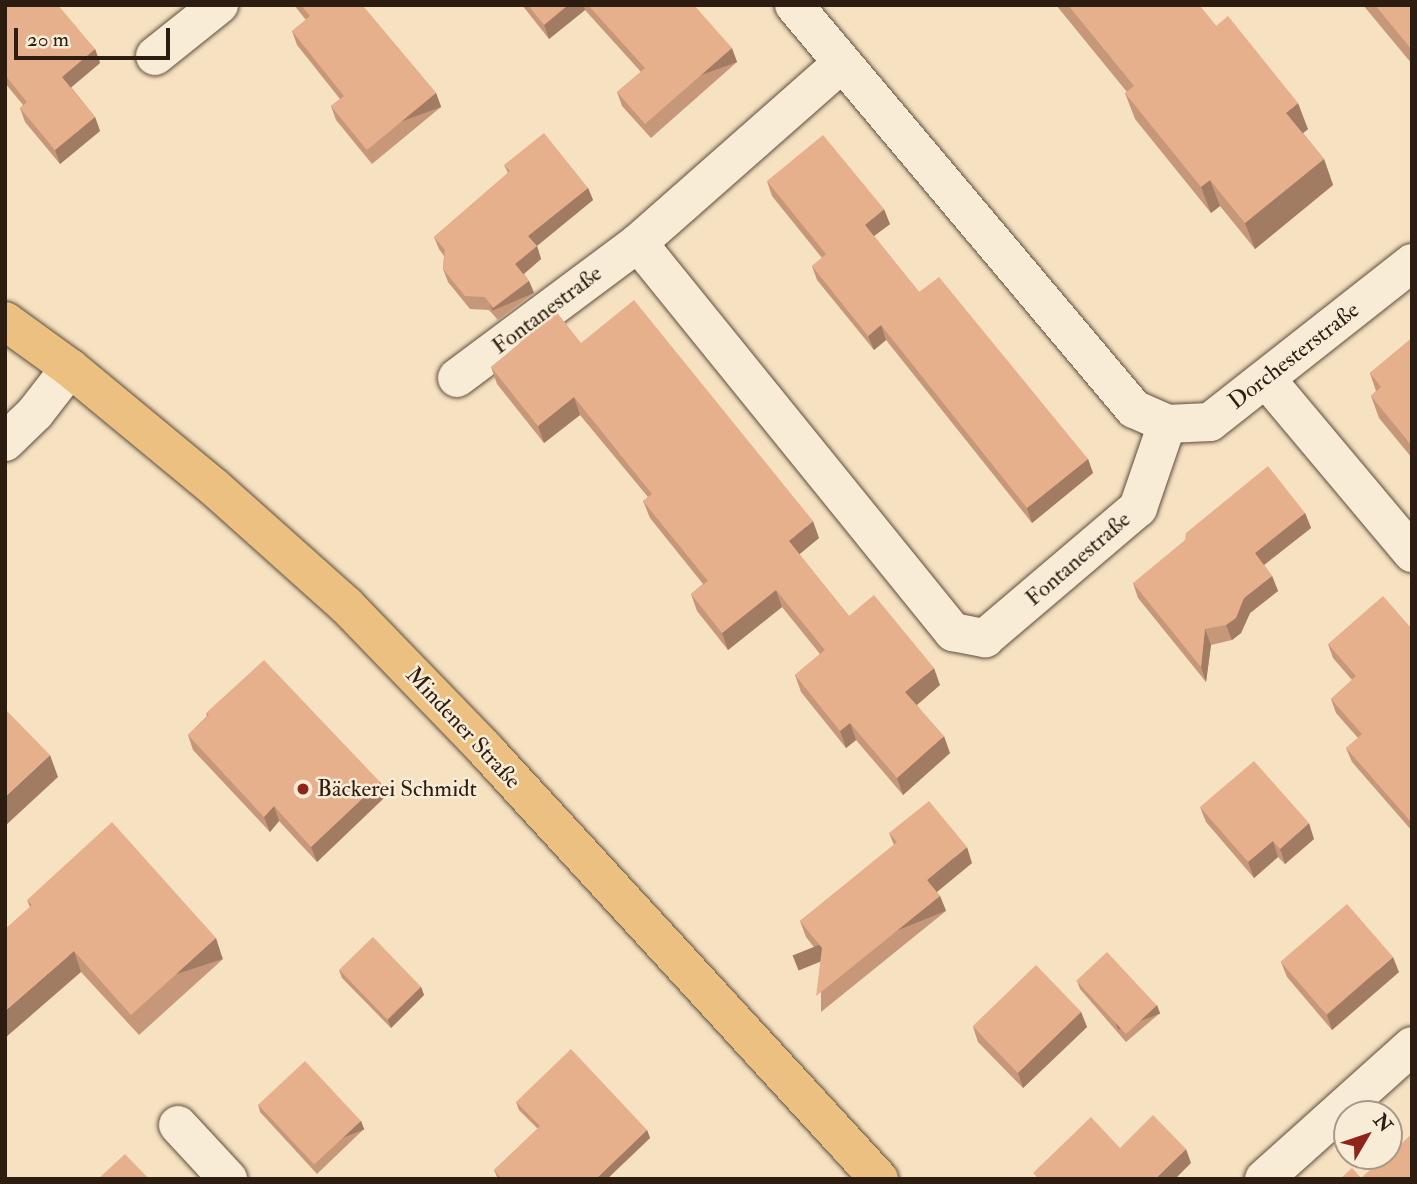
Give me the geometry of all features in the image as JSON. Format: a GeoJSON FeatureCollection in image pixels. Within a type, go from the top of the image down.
{"type":"FeatureCollection","features":[{"type":"Feature","properties":{"kind":"main road","name":"Mindener Straße"},"geometry":{"type":"LineString","coordinates":[[5,321],[70,368],[215,488],[346,605],[484,748],[879,1179]]}},
{"type":"Feature","properties":{"kind":"street"},"geometry":{"type":"LineString","coordinates":[[155,56],[219,5]]}},
{"type":"Feature","properties":{"kind":"street"},"geometry":{"type":"LineString","coordinates":[[794,5],[1135,409],[1167,424]]}},
{"type":"Feature","properties":{"kind":"street","name":"Fontanestraße"},"geometry":{"type":"LineString","coordinates":[[457,377],[638,243],[842,63]]}},
{"type":"Feature","properties":{"kind":"street","name":"Fontanestraße"},"geometry":{"type":"LineString","coordinates":[[638,243],[953,632],[985,638],[1139,508],[1167,424]]}},
{"type":"Feature","properties":{"kind":"street","name":"Dorchesterstraße"},"geometry":{"type":"LineString","coordinates":[[1167,424],[1210,422],[1267,380],[1412,263]]}},
{"type":"Feature","properties":{"kind":"street"},"geometry":{"type":"LineString","coordinates":[[5,442],[35,413],[70,368]]}},
{"type":"Feature","properties":{"kind":"street"},"geometry":{"type":"LineString","coordinates":[[1267,380],[1412,553]]}},
{"type":"Feature","properties":{"kind":"street"},"geometry":{"type":"LineString","coordinates":[[1264,1179],[1412,1046]]}},
{"type":"Feature","properties":{"kind":"street"},"geometry":{"type":"LineString","coordinates":[[178,1125],[228,1179]]}},
{"type":"Feature","properties":{"kind":"building"},"geometry":{"type":"Polygon","coordinates":[[[5,5],[58,5],[95,49],[62,77],[95,117],[55,150],[20,108],[27,102],[5,75],[5,5]]]}},
{"type":"Feature","properties":{"kind":"building"},"geometry":{"type":"Polygon","coordinates":[[[301,5],[362,5],[436,93],[367,150],[331,106],[344,96],[292,31],[310,16],[301,5]]]}},
{"type":"Feature","properties":{"kind":"building"},"geometry":{"type":"Polygon","coordinates":[[[528,5],[568,5],[544,25],[528,5]]]}},
{"type":"Feature","properties":{"kind":"building"},"geometry":{"type":"Polygon","coordinates":[[[588,5],[694,5],[732,48],[645,124],[617,92],[645,68],[588,5]]]}},
{"type":"Feature","properties":{"kind":"building"},"geometry":{"type":"Polygon","coordinates":[[[1068,5],[1199,5],[1216,26],[1228,16],[1298,103],[1286,113],[1324,159],[1245,223],[1210,180],[1201,187],[1125,93],[1134,86],[1068,5]]]}},
{"type":"Feature","properties":{"kind":"building"},"geometry":{"type":"Polygon","coordinates":[[[1375,5],[1412,5],[1412,50],[1375,5]]]}},
{"type":"Feature","properties":{"kind":"building"},"geometry":{"type":"Polygon","coordinates":[[[544,133],[588,188],[528,236],[537,246],[515,264],[529,281],[493,308],[485,297],[465,296],[443,269],[445,250],[434,237],[510,171],[504,165],[544,133]]]}},
{"type":"Feature","properties":{"kind":"building"},"geometry":{"type":"Polygon","coordinates":[[[823,135],[884,209],[865,225],[919,292],[939,277],[1088,459],[1027,508],[881,325],[868,336],[812,266],[826,254],[767,181],[823,135]]]}},
{"type":"Feature","properties":{"kind":"building"},"geometry":{"type":"Polygon","coordinates":[[[634,300],[813,521],[789,541],[849,616],[874,595],[934,668],[905,692],[944,736],[897,778],[850,723],[840,731],[795,675],[825,650],[776,590],[722,633],[691,594],[708,581],[643,501],[652,494],[574,397],[538,426],[491,367],[522,341],[519,337],[555,310],[581,343],[634,300]]]}},
{"type":"Feature","properties":{"kind":"building"},"geometry":{"type":"Polygon","coordinates":[[[1412,338],[1412,446],[1371,396],[1381,387],[1370,373],[1412,338]]]}},
{"type":"Feature","properties":{"kind":"building"},"geometry":{"type":"Polygon","coordinates":[[[1268,466],[1305,513],[1255,553],[1272,576],[1244,598],[1236,618],[1226,625],[1205,629],[1201,667],[1133,583],[1185,540],[1186,533],[1268,466]]]}},
{"type":"Feature","properties":{"kind":"building"},"geometry":{"type":"Polygon","coordinates":[[[1383,596],[1412,629],[1412,823],[1346,748],[1362,734],[1331,699],[1356,676],[1328,644],[1383,596]]]}},
{"type":"Feature","properties":{"kind":"building"},"geometry":{"type":"Polygon","coordinates":[[[264,660],[380,782],[311,847],[274,806],[264,817],[188,735],[209,715],[206,713],[264,660]]]}},
{"type":"Feature","properties":{"kind":"building"},"geometry":{"type":"Polygon","coordinates":[[[5,709],[50,755],[5,797],[5,709]]]}},
{"type":"Feature","properties":{"kind":"building"},"geometry":{"type":"Polygon","coordinates":[[[1254,761],[1309,823],[1280,849],[1273,841],[1248,862],[1200,807],[1254,761]]]}},
{"type":"Feature","properties":{"kind":"building"},"geometry":{"type":"Polygon","coordinates":[[[929,801],[967,847],[927,880],[940,896],[816,996],[822,948],[800,921],[897,842],[889,833],[929,801]]]}},
{"type":"Feature","properties":{"kind":"building"},"geometry":{"type":"Polygon","coordinates":[[[112,822],[216,938],[131,1015],[74,951],[5,1011],[5,929],[32,905],[27,900],[112,822]]]}},
{"type":"Feature","properties":{"kind":"building"},"geometry":{"type":"Polygon","coordinates":[[[1347,904],[1393,957],[1327,1015],[1281,962],[1347,904]]]}},
{"type":"Feature","properties":{"kind":"building"},"geometry":{"type":"Polygon","coordinates":[[[373,937],[421,987],[387,1019],[339,970],[373,937]]]}},
{"type":"Feature","properties":{"kind":"building"},"geometry":{"type":"Polygon","coordinates":[[[1107,952],[1157,1005],[1126,1034],[1076,981],[1107,952]]]}},
{"type":"Feature","properties":{"kind":"building"},"geometry":{"type":"Polygon","coordinates":[[[1036,965],[1081,1012],[1018,1073],[973,1026],[1036,965]]]}},
{"type":"Feature","properties":{"kind":"building"},"geometry":{"type":"Polygon","coordinates":[[[571,1049],[647,1130],[596,1179],[502,1179],[494,1170],[540,1126],[516,1102],[571,1049]]]}},
{"type":"Feature","properties":{"kind":"building"},"geometry":{"type":"Polygon","coordinates":[[[305,1061],[361,1121],[314,1165],[258,1105],[305,1061]]]}},
{"type":"Feature","properties":{"kind":"building"},"geometry":{"type":"Polygon","coordinates":[[[1153,1115],[1186,1149],[1155,1179],[1039,1179],[1033,1173],[1091,1117],[1120,1148],[1153,1115]]]}},
{"type":"Feature","properties":{"kind":"building"},"geometry":{"type":"Polygon","coordinates":[[[1412,1134],[1412,1179],[1340,1179],[1350,1170],[1354,1170],[1361,1178],[1370,1170],[1403,1170],[1403,1142],[1412,1134]]]}},
{"type":"Feature","properties":{"kind":"building"},"geometry":{"type":"Polygon","coordinates":[[[125,1154],[149,1179],[98,1179],[125,1154]]]}},
{"type":"Feature","properties":{"kind":"place","name":"Bäckerei Schmidt"},"geometry":{"type":"Point","coordinates":[303,789]}}]}
